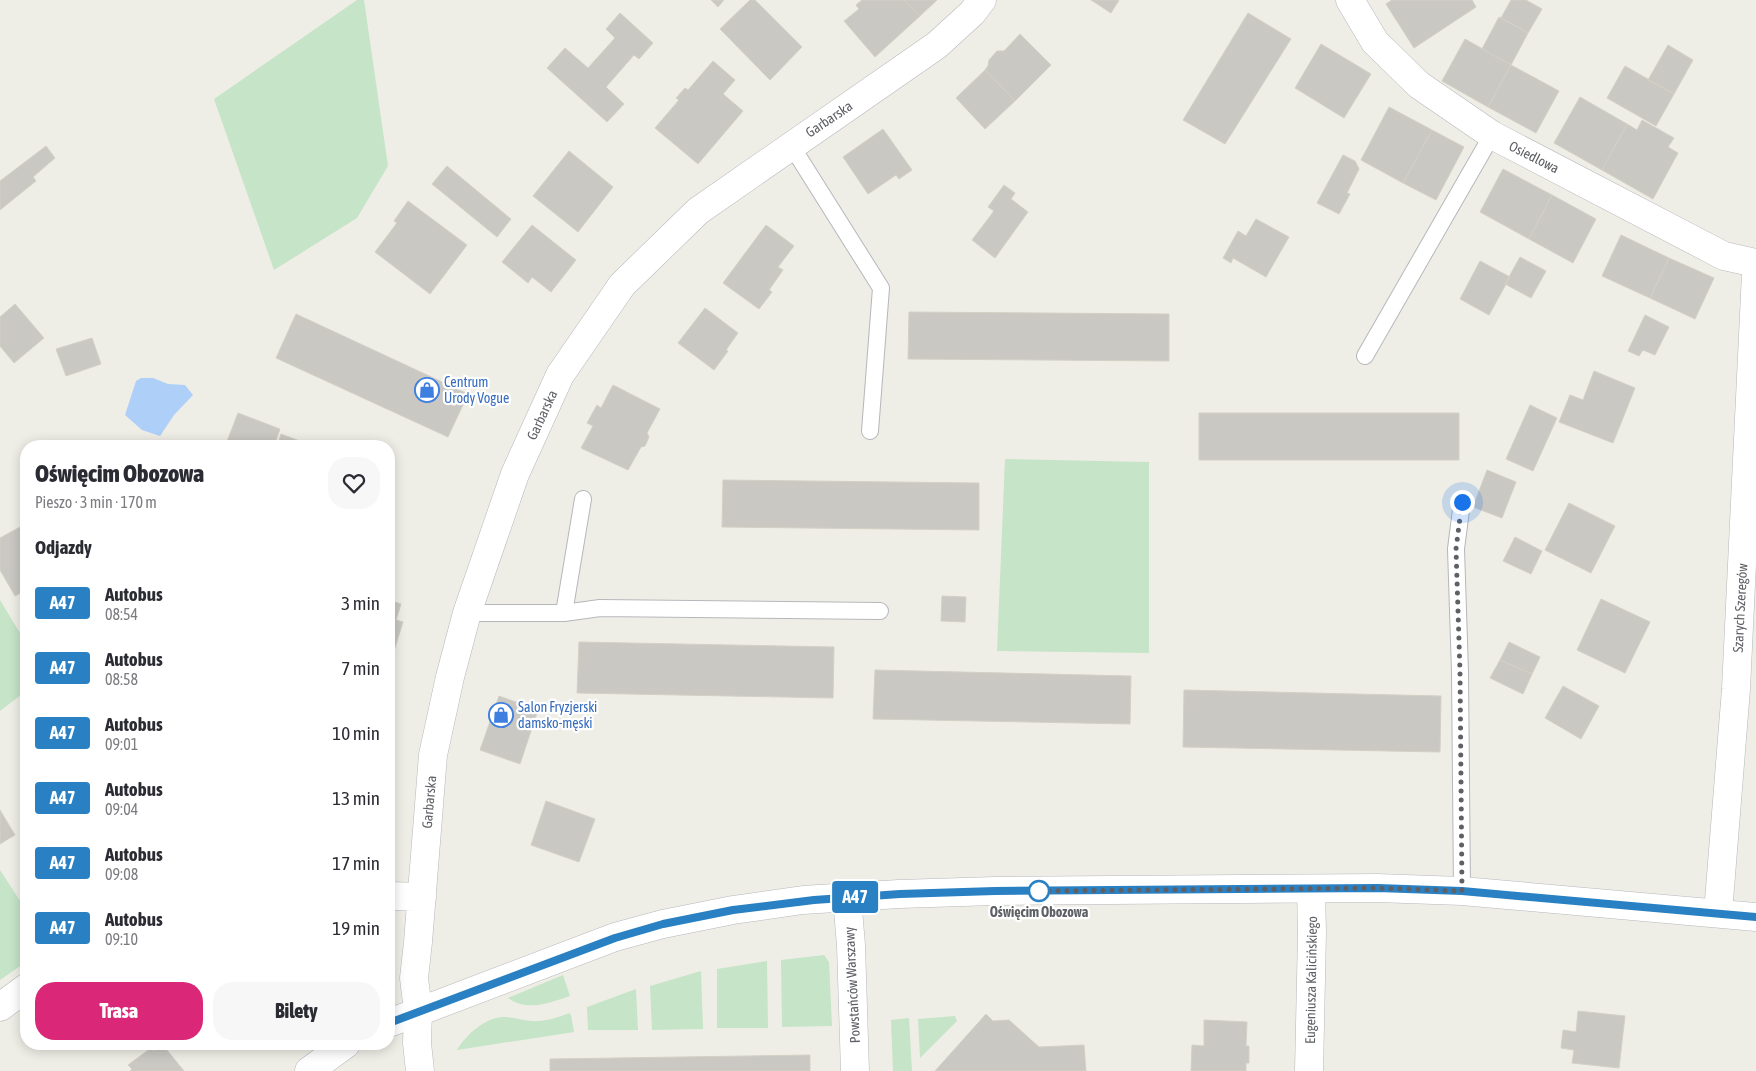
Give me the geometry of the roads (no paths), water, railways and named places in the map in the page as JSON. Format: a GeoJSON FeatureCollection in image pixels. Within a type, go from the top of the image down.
{"type":"FeatureCollection","features":[{"type":"Feature","properties":{"kind":"street","name":"Garbarska"},"geometry":{"type":"LineString","coordinates":[[420,1071],[417,1043],[418,1011],[414,978],[433,756],[450,677],[467,613],[515,474],[560,375],[622,285],[698,211],[937,45],[972,13],[982,0]]}},
{"type":"Feature","properties":{"kind":"street","name":"Osiedlowa"},"geometry":{"type":"LineString","coordinates":[[1350,0],[1376,42],[1419,85],[1492,135],[1724,256],[1756,263]]}},
{"type":"Feature","properties":{"kind":"street","name":"Szarych Szeregów"},"geometry":{"type":"LineString","coordinates":[[1718,913],[1747,650],[1756,273]]}},
{"type":"Feature","properties":{"kind":"street"},"geometry":{"type":"LineString","coordinates":[[395,1021],[615,938],[663,924],[733,910],[803,900],[995,891],[1378,888],[1462,891],[1756,917]]}},
{"type":"Feature","properties":{"kind":"street","name":"Eugeniusza Kalicińskiego"},"geometry":{"type":"LineString","coordinates":[[1309,1071],[1311,889]]}},
{"type":"Feature","properties":{"kind":"street"},"geometry":{"type":"LineString","coordinates":[[395,896],[422,897]]}},
{"type":"Feature","properties":{"kind":"street","name":"Powstańców Warszawy"},"geometry":{"type":"LineString","coordinates":[[847,898],[851,945],[856,1071]]}},
{"type":"Feature","properties":{"kind":"street"},"geometry":{"type":"LineString","coordinates":[[0,1006],[20,992]]}},
{"type":"Feature","properties":{"kind":"street"},"geometry":{"type":"LineString","coordinates":[[309,1071],[338,1050]]}},
{"type":"Feature","properties":{"kind":"lane"},"geometry":{"type":"LineString","coordinates":[[1365,356],[1492,135]]}},
{"type":"Feature","properties":{"kind":"lane"},"geometry":{"type":"LineString","coordinates":[[791,145],[881,288],[870,431]]}},
{"type":"Feature","properties":{"kind":"lane"},"geometry":{"type":"LineString","coordinates":[[564,612],[582,499]]}},
{"type":"Feature","properties":{"kind":"lane"},"geometry":{"type":"LineString","coordinates":[[1462,502],[1456,549],[1460,672],[1462,891]]}},
{"type":"Feature","properties":{"kind":"lane"},"geometry":{"type":"LineString","coordinates":[[467,613],[564,612],[600,608],[880,611]]}},
{"type":"Feature","properties":{"kind":"water"},"geometry":{"type":"Polygon","coordinates":[[[141,378],[153,378],[168,384],[185,385],[193,395],[174,415],[160,436],[142,430],[125,415],[136,381],[141,378]]]}},
{"type":"Feature","properties":{"kind":"place","name":"Centrum Urody Vogue"},"geometry":{"type":"Point","coordinates":[427,390]}},
{"type":"Feature","properties":{"kind":"place","name":"Salon Fryzjerski damsko-męski"},"geometry":{"type":"Point","coordinates":[501,715]}},
{"type":"Feature","properties":{"kind":"place","name":"Oświęcim Obozowa"},"geometry":{"type":"Point","coordinates":[1039,891]}}]}
